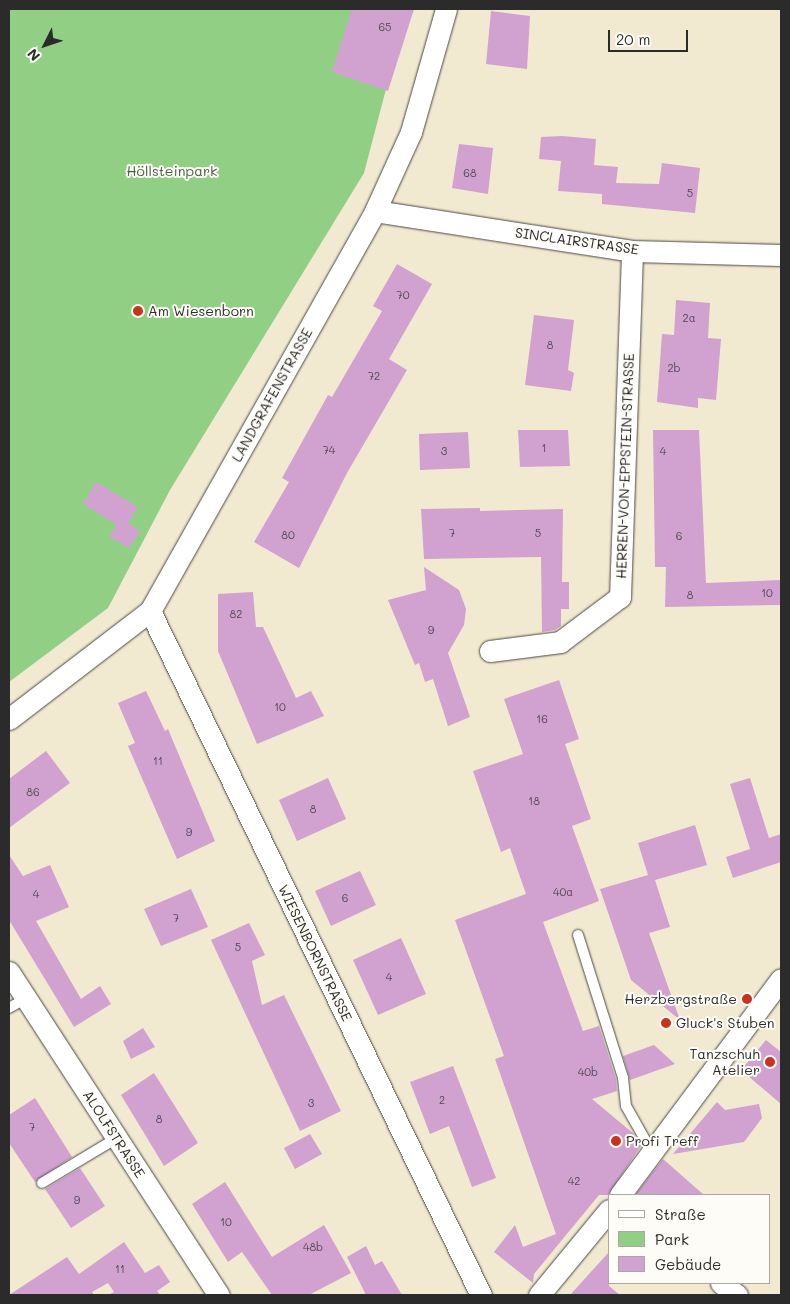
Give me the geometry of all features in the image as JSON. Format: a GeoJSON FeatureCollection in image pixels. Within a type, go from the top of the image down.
{"type":"FeatureCollection","features":[{"type":"Feature","properties":{"kind":"street","name":"LANDGRAFENSTRASSE"},"geometry":{"type":"LineString","coordinates":[[9,719],[150,612],[375,211],[412,132],[446,9]]}},
{"type":"Feature","properties":{"kind":"street","name":"SINCLAIRSTRASSE"},"geometry":{"type":"LineString","coordinates":[[375,211],[632,251],[781,255]]}},
{"type":"Feature","properties":{"kind":"street","name":"HERREN-VON-EPPSTEIN-STRASSE"},"geometry":{"type":"LineString","coordinates":[[490,651],[560,642],[620,596],[632,251]]}},
{"type":"Feature","properties":{"kind":"street","name":"WIESENBORNSTRASSE"},"geometry":{"type":"LineString","coordinates":[[150,612],[481,1295]]}},
{"type":"Feature","properties":{"kind":"street","name":"ALOLFSTRASSE"},"geometry":{"type":"LineString","coordinates":[[9,972],[17,1003],[117,1138],[219,1295]]}},
{"type":"Feature","properties":{"kind":"street"},"geometry":{"type":"LineString","coordinates":[[621,1194],[781,979]]}},
{"type":"Feature","properties":{"kind":"street"},"geometry":{"type":"LineString","coordinates":[[539,1295],[608,1211]]}},
{"type":"Feature","properties":{"kind":"street"},"geometry":{"type":"LineString","coordinates":[[722,1284],[737,1295]]}},
{"type":"Feature","properties":{"kind":"lane"},"geometry":{"type":"LineString","coordinates":[[578,935],[623,1078],[626,1106],[652,1152]]}},
{"type":"Feature","properties":{"kind":"lane"},"geometry":{"type":"LineString","coordinates":[[42,1183],[117,1138]]}},
{"type":"Feature","properties":{"kind":"green space","name":"Höllsteinpark"},"geometry":{"type":"Polygon","coordinates":[[[9,9],[407,9],[364,173],[170,490],[108,608],[9,682],[9,9]]]}},
{"type":"Feature","properties":{"kind":"building"},"geometry":{"type":"Polygon","coordinates":[[[352,9],[414,9],[388,91],[332,72],[352,9]]]}},
{"type":"Feature","properties":{"kind":"building"},"geometry":{"type":"Polygon","coordinates":[[[491,11],[530,16],[527,69],[486,64],[491,11]]]}},
{"type":"Feature","properties":{"kind":"building"},"geometry":{"type":"Polygon","coordinates":[[[562,136],[596,139],[594,165],[618,167],[616,183],[659,184],[662,163],[700,168],[695,213],[602,204],[602,194],[558,191],[561,161],[539,159],[541,137],[562,136]]]}},
{"type":"Feature","properties":{"kind":"building"},"geometry":{"type":"Polygon","coordinates":[[[459,144],[493,148],[488,194],[452,188],[459,144]]]}},
{"type":"Feature","properties":{"kind":"building"},"geometry":{"type":"Polygon","coordinates":[[[397,264],[432,284],[389,359],[407,370],[347,473],[299,568],[254,542],[289,482],[282,478],[328,395],[332,397],[382,311],[373,306],[397,264]]]}},
{"type":"Feature","properties":{"kind":"building"},"geometry":{"type":"Polygon","coordinates":[[[676,300],[710,303],[708,338],[721,339],[716,400],[698,398],[698,408],[657,402],[662,334],[674,335],[676,300]]]}},
{"type":"Feature","properties":{"kind":"building"},"geometry":{"type":"Polygon","coordinates":[[[534,315],[574,320],[568,370],[574,373],[571,391],[525,385],[534,315]]]}},
{"type":"Feature","properties":{"kind":"building"},"geometry":{"type":"Polygon","coordinates":[[[518,430],[568,430],[570,466],[520,467],[518,430]]]}},
{"type":"Feature","properties":{"kind":"building"},"geometry":{"type":"Polygon","coordinates":[[[653,430],[699,430],[706,583],[781,580],[781,605],[665,607],[666,567],[655,567],[653,430]]]}},
{"type":"Feature","properties":{"kind":"building"},"geometry":{"type":"Polygon","coordinates":[[[468,432],[470,468],[420,470],[419,434],[468,432]]]}},
{"type":"Feature","properties":{"kind":"building"},"geometry":{"type":"Polygon","coordinates":[[[96,482],[138,507],[128,523],[140,531],[129,548],[109,536],[117,525],[83,504],[96,482]]]}},
{"type":"Feature","properties":{"kind":"building"},"geometry":{"type":"Polygon","coordinates":[[[480,508],[480,511],[563,509],[562,582],[569,582],[569,609],[561,609],[561,626],[555,630],[542,632],[541,557],[424,559],[421,509],[480,508]]]}},
{"type":"Feature","properties":{"kind":"building"},"geometry":{"type":"Polygon","coordinates":[[[424,567],[459,590],[466,609],[464,625],[448,653],[470,717],[448,726],[433,679],[425,682],[419,663],[415,665],[388,600],[426,590],[424,567]]]}},
{"type":"Feature","properties":{"kind":"building"},"geometry":{"type":"Polygon","coordinates":[[[253,592],[256,627],[263,627],[296,698],[311,691],[324,716],[257,744],[218,651],[218,594],[253,592]]]}},
{"type":"Feature","properties":{"kind":"building"},"geometry":{"type":"Polygon","coordinates":[[[559,680],[579,739],[565,744],[591,819],[572,826],[599,901],[543,922],[583,1031],[599,1026],[616,1079],[617,1091],[592,1099],[634,1134],[641,1146],[608,1195],[599,1195],[534,1274],[533,1283],[494,1252],[515,1225],[523,1247],[556,1234],[495,1059],[504,1056],[455,920],[526,894],[510,848],[501,852],[473,771],[523,754],[504,699],[559,680]]]}},
{"type":"Feature","properties":{"kind":"building"},"geometry":{"type":"Polygon","coordinates":[[[146,691],[165,731],[168,729],[215,841],[177,859],[128,746],[135,743],[118,703],[146,691]]]}},
{"type":"Feature","properties":{"kind":"building"},"geometry":{"type":"Polygon","coordinates":[[[46,751],[70,783],[9,828],[9,779],[46,751]]]}},
{"type":"Feature","properties":{"kind":"building"},"geometry":{"type":"Polygon","coordinates":[[[328,778],[346,819],[297,841],[279,800],[328,778]]]}},
{"type":"Feature","properties":{"kind":"building"},"geometry":{"type":"Polygon","coordinates":[[[750,778],[769,838],[781,834],[781,862],[733,878],[726,857],[750,849],[730,784],[750,778]]]}},
{"type":"Feature","properties":{"kind":"building"},"geometry":{"type":"Polygon","coordinates":[[[695,825],[707,865],[655,880],[670,927],[649,933],[680,1020],[631,980],[600,889],[648,875],[638,843],[695,825]]]}},
{"type":"Feature","properties":{"kind":"building"},"geometry":{"type":"Polygon","coordinates":[[[9,855],[23,876],[50,865],[69,907],[36,921],[81,999],[100,986],[111,1004],[74,1027],[9,920],[9,855]]]}},
{"type":"Feature","properties":{"kind":"building"},"geometry":{"type":"Polygon","coordinates":[[[360,871],[376,905],[331,926],[315,891],[360,871]]]}},
{"type":"Feature","properties":{"kind":"building"},"geometry":{"type":"Polygon","coordinates":[[[191,889],[208,927],[161,946],[144,909],[191,889]]]}},
{"type":"Feature","properties":{"kind":"building"},"geometry":{"type":"Polygon","coordinates":[[[249,923],[265,955],[252,961],[262,1005],[284,995],[341,1111],[300,1131],[211,940],[249,923]]]}},
{"type":"Feature","properties":{"kind":"building"},"geometry":{"type":"Polygon","coordinates":[[[401,938],[426,994],[378,1015],[353,960],[401,938]]]}},
{"type":"Feature","properties":{"kind":"building"},"geometry":{"type":"Polygon","coordinates":[[[143,1028],[155,1047],[131,1059],[123,1041],[143,1028]]]}},
{"type":"Feature","properties":{"kind":"building"},"geometry":{"type":"Polygon","coordinates":[[[766,1040],[781,1052],[781,1104],[741,1070],[766,1040]]]}},
{"type":"Feature","properties":{"kind":"building"},"geometry":{"type":"Polygon","coordinates":[[[654,1045],[675,1064],[630,1080],[623,1056],[654,1045]]]}},
{"type":"Feature","properties":{"kind":"building"},"geometry":{"type":"Polygon","coordinates":[[[453,1066],[496,1178],[472,1187],[449,1126],[430,1134],[410,1082],[453,1066]]]}},
{"type":"Feature","properties":{"kind":"building"},"geometry":{"type":"Polygon","coordinates":[[[154,1073],[198,1143],[164,1166],[121,1095],[154,1073]]]}},
{"type":"Feature","properties":{"kind":"building"},"geometry":{"type":"Polygon","coordinates":[[[35,1098],[72,1157],[35,1182],[9,1143],[9,1115],[35,1098]]]}},
{"type":"Feature","properties":{"kind":"building"},"geometry":{"type":"Polygon","coordinates":[[[717,1102],[725,1110],[759,1104],[762,1118],[744,1142],[673,1154],[717,1102]]]}},
{"type":"Feature","properties":{"kind":"building"},"geometry":{"type":"Polygon","coordinates":[[[310,1134],[322,1154],[295,1169],[284,1148],[310,1134]]]}},
{"type":"Feature","properties":{"kind":"building"},"geometry":{"type":"Polygon","coordinates":[[[663,1159],[703,1194],[636,1194],[663,1159]]]}},
{"type":"Feature","properties":{"kind":"building"},"geometry":{"type":"Polygon","coordinates":[[[80,1168],[105,1206],[71,1228],[45,1189],[80,1168]]]}},
{"type":"Feature","properties":{"kind":"building"},"geometry":{"type":"Polygon","coordinates":[[[225,1182],[272,1257],[324,1225],[351,1273],[309,1295],[272,1295],[242,1252],[228,1262],[192,1204],[225,1182]]]}},
{"type":"Feature","properties":{"kind":"building"},"geometry":{"type":"Polygon","coordinates":[[[124,1242],[145,1273],[159,1265],[170,1282],[157,1291],[160,1295],[108,1295],[114,1292],[108,1283],[92,1292],[94,1295],[9,1295],[67,1257],[79,1274],[124,1242]]]}},
{"type":"Feature","properties":{"kind":"building"},"geometry":{"type":"Polygon","coordinates":[[[366,1246],[375,1265],[382,1261],[402,1295],[366,1295],[347,1257],[366,1246]]]}},
{"type":"Feature","properties":{"kind":"building"},"geometry":{"type":"Polygon","coordinates":[[[608,1253],[608,1284],[620,1295],[570,1295],[608,1253]]]}},
{"type":"Feature","properties":{"kind":"place","name":"Am Wiesenborn"},"geometry":{"type":"Point","coordinates":[138,311]}},
{"type":"Feature","properties":{"kind":"place","name":"Herzbergstraße"},"geometry":{"type":"Point","coordinates":[747,999]}},
{"type":"Feature","properties":{"kind":"place","name":"Gluck's Stuben"},"geometry":{"type":"Point","coordinates":[666,1023]}},
{"type":"Feature","properties":{"kind":"place","name":"Tanzschuh Atelier"},"geometry":{"type":"Point","coordinates":[770,1062]}},
{"type":"Feature","properties":{"kind":"place","name":"Profi Treff"},"geometry":{"type":"Point","coordinates":[616,1141]}}]}
